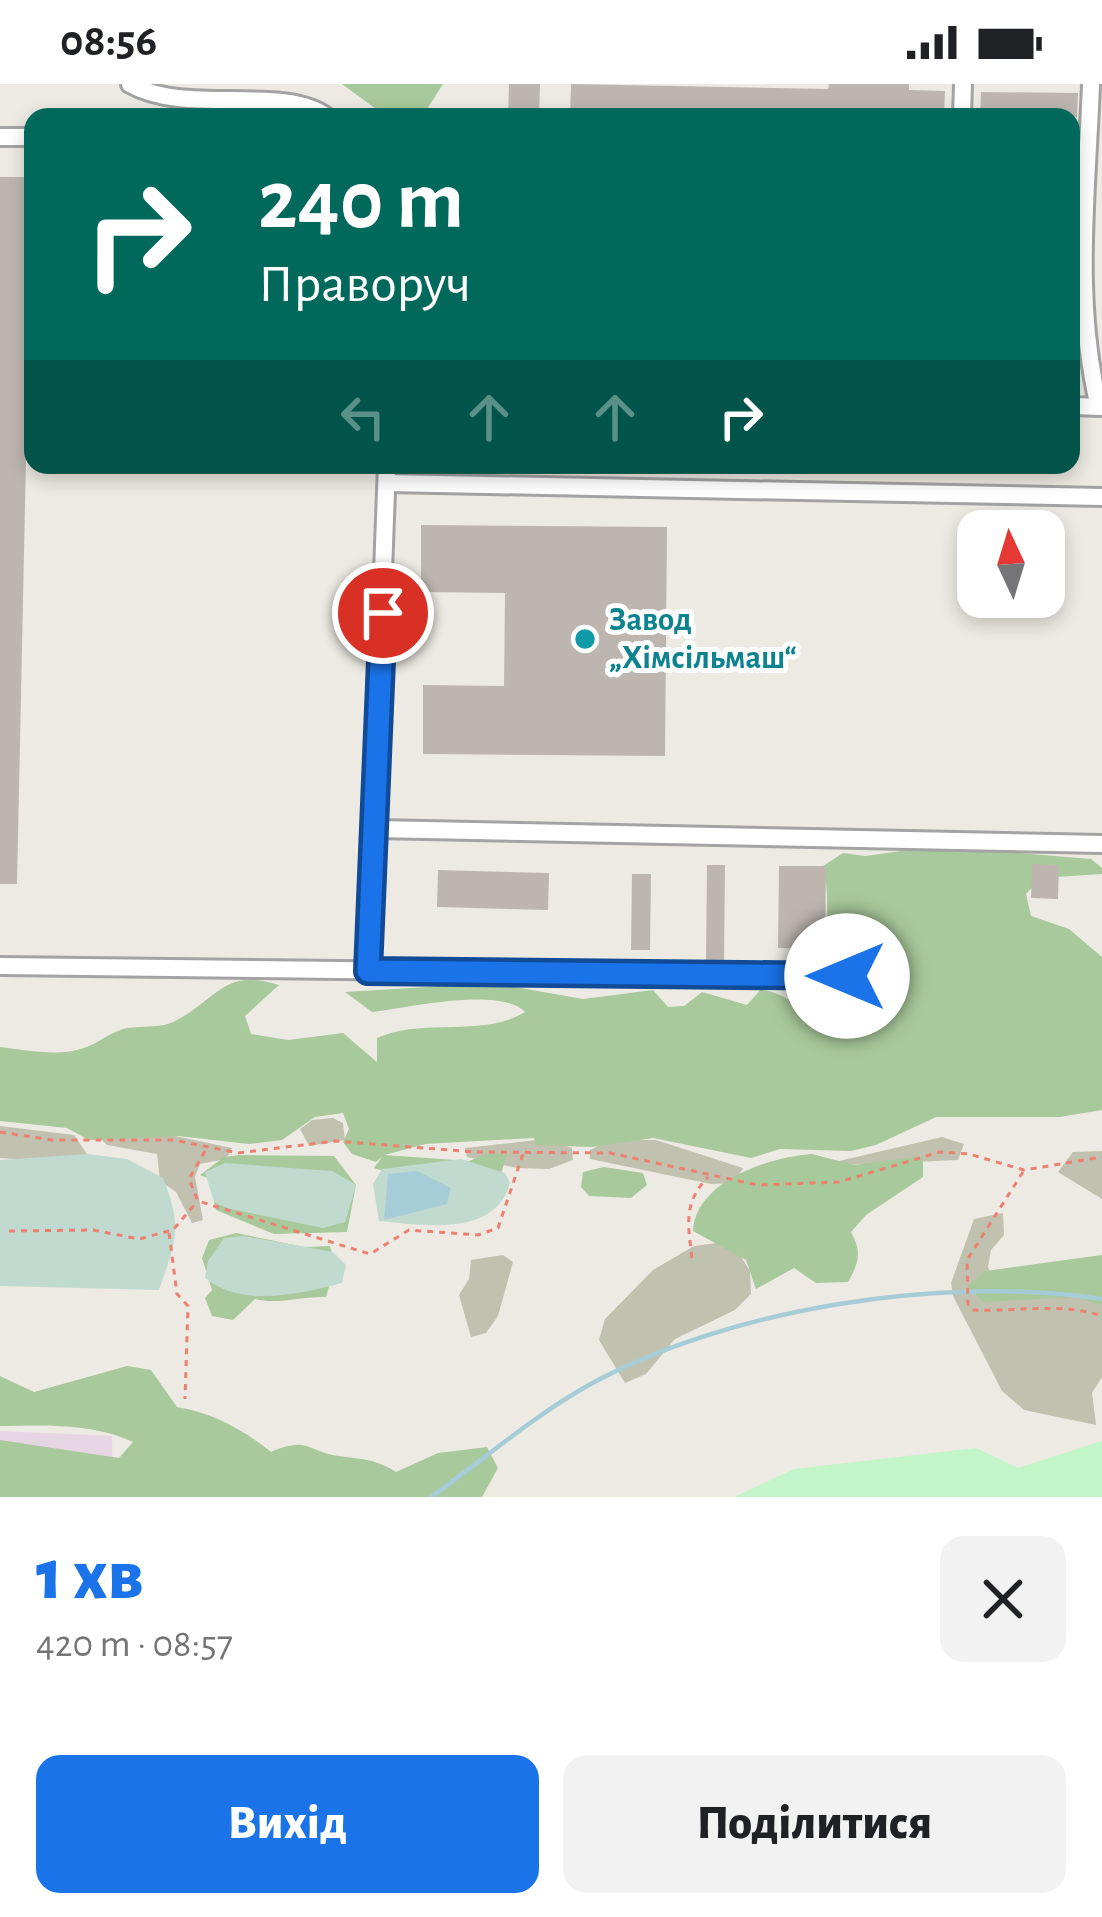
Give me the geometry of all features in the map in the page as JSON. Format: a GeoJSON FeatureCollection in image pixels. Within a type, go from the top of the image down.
{"type":"FeatureCollection","features":[{"type":"Feature","properties":{"kind":"lane"},"geometry":{"type":"LineString","coordinates":[[130,84],[146,93],[175,96],[297,97],[314,108]]}},
{"type":"Feature","properties":{"kind":"lane"},"geometry":{"type":"LineString","coordinates":[[1090,84],[1094,173],[1084,345],[1100,407]]}},
{"type":"Feature","properties":{"kind":"lane"},"geometry":{"type":"LineString","coordinates":[[368,971],[387,474],[1102,496]]}},
{"type":"Feature","properties":{"kind":"lane"},"geometry":{"type":"LineString","coordinates":[[376,829],[1102,844]]}},
{"type":"Feature","properties":{"kind":"lane"},"geometry":{"type":"LineString","coordinates":[[0,966],[847,976]]}},
{"type":"Feature","properties":{"kind":"path"},"geometry":{"type":"LineString","coordinates":[[0,1132],[52,1140],[174,1141],[238,1153],[335,1141],[524,1153],[610,1153],[758,1185],[839,1182],[940,1152],[969,1154],[1024,1170],[1102,1157]]}},
{"type":"Feature","properties":{"kind":"path"},"geometry":{"type":"LineString","coordinates":[[198,1201],[189,1179],[207,1149]]}},
{"type":"Feature","properties":{"kind":"path"},"geometry":{"type":"LineString","coordinates":[[198,1201],[370,1254],[409,1230],[478,1235],[498,1228],[524,1153]]}},
{"type":"Feature","properties":{"kind":"path"},"geometry":{"type":"LineString","coordinates":[[1024,1170],[967,1260],[968,1304],[972,1310],[1009,1312],[1081,1308],[1102,1316]]}},
{"type":"Feature","properties":{"kind":"path"},"geometry":{"type":"LineString","coordinates":[[692,1258],[687,1213],[691,1194],[708,1177]]}},
{"type":"Feature","properties":{"kind":"path"},"geometry":{"type":"LineString","coordinates":[[9,1231],[93,1230],[139,1240],[169,1233],[198,1201]]}},
{"type":"Feature","properties":{"kind":"path"},"geometry":{"type":"LineString","coordinates":[[169,1233],[177,1294],[188,1306],[185,1399]]}},
{"type":"Feature","properties":{"kind":"shaded area"},"geometry":{"type":"Polygon","coordinates":[[[333,1118],[343,1123],[345,1140],[309,1146],[300,1129],[312,1120],[333,1118]]]}},
{"type":"Feature","properties":{"kind":"shaded area"},"geometry":{"type":"Polygon","coordinates":[[[0,1126],[74,1135],[87,1154],[73,1163],[0,1158],[0,1126]]]}},
{"type":"Feature","properties":{"kind":"shaded area"},"geometry":{"type":"Polygon","coordinates":[[[166,1134],[232,1148],[226,1159],[200,1164],[195,1177],[203,1220],[192,1223],[176,1192],[160,1181],[157,1154],[107,1145],[99,1137],[166,1134]]]}},
{"type":"Feature","properties":{"kind":"shaded area"},"geometry":{"type":"Polygon","coordinates":[[[942,1137],[964,1144],[958,1160],[780,1168],[826,1164],[942,1137]]]}},
{"type":"Feature","properties":{"kind":"shaded area"},"geometry":{"type":"Polygon","coordinates":[[[545,1139],[572,1148],[573,1160],[549,1169],[517,1168],[467,1157],[465,1148],[545,1139]]]}},
{"type":"Feature","properties":{"kind":"shaded area"},"geometry":{"type":"Polygon","coordinates":[[[610,1140],[656,1140],[743,1168],[734,1183],[711,1184],[590,1159],[590,1150],[610,1140]]]}},
{"type":"Feature","properties":{"kind":"shaded area"},"geometry":{"type":"Polygon","coordinates":[[[1102,1151],[1102,1199],[1058,1172],[1073,1152],[1102,1151]]]}},
{"type":"Feature","properties":{"kind":"shaded area"},"geometry":{"type":"Polygon","coordinates":[[[87,1154],[127,1159],[163,1178],[175,1234],[159,1290],[0,1286],[0,1160],[87,1154]]]}},
{"type":"Feature","properties":{"kind":"shaded area"},"geometry":{"type":"Polygon","coordinates":[[[461,1159],[505,1173],[510,1183],[502,1201],[489,1213],[455,1224],[379,1221],[373,1184],[382,1169],[461,1159]]]}},
{"type":"Feature","properties":{"kind":"shaded area"},"geometry":{"type":"Polygon","coordinates":[[[225,1163],[332,1171],[356,1185],[345,1222],[323,1228],[226,1208],[214,1202],[205,1172],[225,1163]]]}},
{"type":"Feature","properties":{"kind":"shaded area"},"geometry":{"type":"Polygon","coordinates":[[[1003,1213],[1004,1235],[991,1250],[988,1267],[996,1287],[1071,1290],[1102,1305],[1102,1377],[1092,1393],[1096,1425],[1024,1410],[1002,1391],[953,1296],[951,1283],[974,1219],[1003,1213]]]}},
{"type":"Feature","properties":{"kind":"shaded area"},"geometry":{"type":"Polygon","coordinates":[[[244,1236],[333,1252],[346,1265],[342,1283],[254,1296],[205,1278],[208,1261],[224,1238],[244,1236]]]}},
{"type":"Feature","properties":{"kind":"shaded area"},"geometry":{"type":"Polygon","coordinates":[[[717,1243],[738,1252],[750,1271],[751,1294],[735,1310],[675,1339],[646,1374],[625,1383],[599,1340],[605,1319],[653,1270],[694,1246],[717,1243]]]}},
{"type":"Feature","properties":{"kind":"shaded area"},"geometry":{"type":"Polygon","coordinates":[[[503,1255],[513,1262],[498,1316],[486,1333],[471,1337],[459,1295],[469,1279],[471,1260],[503,1255]]]}},
{"type":"Feature","properties":{"kind":"shaded area"},"geometry":{"type":"Polygon","coordinates":[[[0,1431],[112,1436],[113,1497],[0,1497],[0,1431]]]}},
{"type":"Feature","properties":{"kind":"green space"},"geometry":{"type":"Polygon","coordinates":[[[342,84],[443,84],[428,108],[375,108],[342,84]]]}},
{"type":"Feature","properties":{"kind":"green space"},"geometry":{"type":"Polygon","coordinates":[[[937,846],[1091,859],[1102,868],[1102,874],[1041,878],[1026,894],[1031,916],[1069,929],[1102,957],[1102,1110],[1060,1117],[936,1117],[876,1145],[851,1151],[780,1149],[751,1158],[653,1138],[592,1147],[536,1145],[534,1138],[425,1144],[385,1155],[469,1161],[490,1153],[507,1155],[491,1204],[374,1168],[382,1157],[376,1162],[352,1154],[343,1142],[349,1129],[343,1113],[315,1117],[282,1140],[249,1144],[178,1136],[89,1140],[67,1128],[0,1121],[0,1047],[74,1051],[121,1030],[173,1022],[222,989],[245,980],[279,985],[245,1016],[251,1034],[288,1040],[343,1033],[377,1062],[377,1038],[414,1029],[491,1024],[525,1012],[513,1004],[475,1000],[372,1012],[345,992],[493,983],[583,999],[653,990],[668,1007],[684,1006],[702,992],[747,1005],[761,989],[839,1029],[849,1008],[872,1003],[890,989],[878,969],[882,937],[871,922],[854,965],[838,965],[830,943],[823,866],[843,853],[865,856],[937,846]]]}},
{"type":"Feature","properties":{"kind":"green space"},"geometry":{"type":"Polygon","coordinates":[[[812,1154],[854,1165],[923,1156],[923,1177],[866,1215],[851,1232],[858,1257],[848,1282],[816,1283],[794,1268],[756,1289],[746,1260],[693,1231],[697,1214],[706,1199],[737,1175],[775,1160],[812,1154]]]}},
{"type":"Feature","properties":{"kind":"green space"},"geometry":{"type":"Polygon","coordinates":[[[334,1156],[356,1185],[347,1232],[274,1234],[216,1210],[214,1202],[251,1195],[200,1175],[224,1157],[334,1156]]]}},
{"type":"Feature","properties":{"kind":"green space"},"geometry":{"type":"Polygon","coordinates":[[[604,1167],[643,1173],[647,1185],[631,1198],[589,1196],[581,1187],[583,1172],[604,1167]]]}},
{"type":"Feature","properties":{"kind":"green space"},"geometry":{"type":"Polygon","coordinates":[[[236,1233],[304,1247],[330,1246],[335,1265],[326,1297],[255,1299],[233,1320],[212,1316],[205,1298],[212,1290],[202,1258],[209,1240],[236,1233]]]}},
{"type":"Feature","properties":{"kind":"green space"},"geometry":{"type":"Polygon","coordinates":[[[1102,1255],[1102,1305],[1075,1297],[983,1302],[968,1286],[985,1271],[1102,1255]]]}},
{"type":"Feature","properties":{"kind":"green space"},"geometry":{"type":"Polygon","coordinates":[[[127,1366],[151,1370],[177,1407],[227,1423],[271,1452],[300,1445],[375,1462],[396,1472],[438,1453],[487,1447],[498,1468],[482,1497],[0,1497],[0,1440],[119,1458],[133,1442],[85,1428],[0,1426],[0,1376],[34,1392],[127,1366]]]}},
{"type":"Feature","properties":{"kind":"green space"},"geometry":{"type":"Polygon","coordinates":[[[1102,1441],[1102,1497],[734,1497],[794,1469],[976,1448],[1018,1468],[1102,1441]]]}},
{"type":"Feature","properties":{"kind":"water"},"geometry":{"type":"Polygon","coordinates":[[[417,1171],[451,1188],[447,1204],[384,1220],[388,1174],[417,1171]]]}},
{"type":"Feature","properties":{"kind":"building"},"geometry":{"type":"Polygon","coordinates":[[[509,84],[540,84],[539,108],[508,108],[509,84]]]}},
{"type":"Feature","properties":{"kind":"building"},"geometry":{"type":"Polygon","coordinates":[[[571,84],[828,89],[829,84],[909,84],[909,90],[945,91],[944,108],[570,108],[571,84]]]}},
{"type":"Feature","properties":{"kind":"building"},"geometry":{"type":"Polygon","coordinates":[[[981,92],[1078,93],[1077,108],[980,108],[981,92]]]}},
{"type":"Feature","properties":{"kind":"building"},"geometry":{"type":"Polygon","coordinates":[[[0,177],[24,177],[26,474],[17,884],[0,884],[0,177]]]}},
{"type":"Feature","properties":{"kind":"building","name":"Завод „Хімсільмаш“"},"geometry":{"type":"Polygon","coordinates":[[[421,525],[667,527],[665,756],[423,754],[423,685],[504,686],[505,593],[421,592],[421,525]]]}},
{"type":"Feature","properties":{"kind":"building"},"geometry":{"type":"Polygon","coordinates":[[[1032,864],[1059,865],[1058,899],[1031,898],[1032,864]]]}},
{"type":"Feature","properties":{"kind":"building"},"geometry":{"type":"Polygon","coordinates":[[[707,865],[725,865],[724,960],[706,960],[707,865]]]}},
{"type":"Feature","properties":{"kind":"building"},"geometry":{"type":"Polygon","coordinates":[[[779,866],[826,866],[825,949],[778,948],[779,866]]]}},
{"type":"Feature","properties":{"kind":"building"},"geometry":{"type":"Polygon","coordinates":[[[438,870],[549,873],[548,910],[437,907],[438,870]]]}},
{"type":"Feature","properties":{"kind":"building"},"geometry":{"type":"Polygon","coordinates":[[[632,874],[651,874],[650,950],[631,950],[632,874]]]}},
{"type":"Feature","properties":{"kind":"waterway"},"geometry":{"type":"LineString","coordinates":[[431,1497],[587,1386],[705,1336],[838,1304],[906,1295],[1040,1293],[1102,1299]]}},
{"type":"Feature","properties":{"kind":"place","name":"Завод „Хімсільмаш“"},"geometry":{"type":"Point","coordinates":[585,639]}},
{"type":"Feature","properties":{"kind":"route"},"geometry":{"type":"LineString","coordinates":[[383,613],[368,971],[847,976]]}}]}
